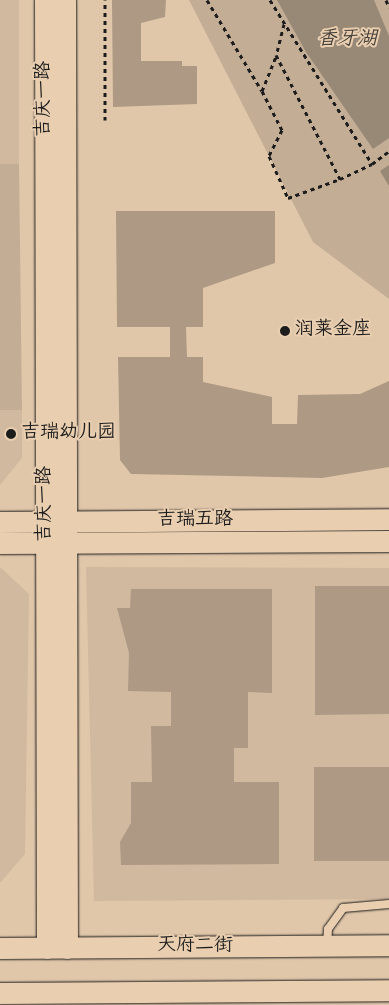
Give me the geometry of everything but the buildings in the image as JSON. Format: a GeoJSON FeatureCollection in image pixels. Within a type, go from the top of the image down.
{"type":"FeatureCollection","features":[{"type":"Feature","properties":{"kind":"street","name":"吉庆一路"},"geometry":{"type":"LineString","coordinates":[[45,0],[56,522]]}},
{"type":"Feature","properties":{"kind":"street","name":"吉庆一路"},"geometry":{"type":"LineString","coordinates":[[57,948],[56,522],[65,0]]}},
{"type":"Feature","properties":{"kind":"street","name":"吉瑞五路"},"geometry":{"type":"LineString","coordinates":[[0,522],[389,519]]}},
{"type":"Feature","properties":{"kind":"street","name":"吉瑞五路"},"geometry":{"type":"LineString","coordinates":[[0,543],[389,540]]}},
{"type":"Feature","properties":{"kind":"street","name":"天府二街"},"geometry":{"type":"LineString","coordinates":[[0,948],[389,945]]}},
{"type":"Feature","properties":{"kind":"street"},"geometry":{"type":"LineString","coordinates":[[0,993],[389,990]]}},
{"type":"Feature","properties":{"kind":"lane"},"geometry":{"type":"LineString","coordinates":[[327,946],[328,928],[343,908],[389,904]]}},
{"type":"Feature","properties":{"kind":"path"},"geometry":{"type":"LineString","coordinates":[[105,120],[106,0]]}},
{"type":"Feature","properties":{"kind":"path"},"geometry":{"type":"LineString","coordinates":[[207,0],[262,90],[282,130],[269,156],[288,198],[340,180],[372,164],[389,151]]}},
{"type":"Feature","properties":{"kind":"path"},"geometry":{"type":"LineString","coordinates":[[270,0],[372,164]]}},
{"type":"Feature","properties":{"kind":"path"},"geometry":{"type":"LineString","coordinates":[[386,0],[389,7]]}},
{"type":"Feature","properties":{"kind":"path"},"geometry":{"type":"LineString","coordinates":[[262,90],[276,55],[284,24]]}},
{"type":"Feature","properties":{"kind":"path"},"geometry":{"type":"LineString","coordinates":[[276,55],[340,180]]}},
{"type":"Feature","properties":{"kind":"shaded area"},"geometry":{"type":"Polygon","coordinates":[[[0,0],[19,0],[19,164],[0,164],[0,0]]]}},
{"type":"Feature","properties":{"kind":"shaded area"},"geometry":{"type":"Polygon","coordinates":[[[189,0],[389,0],[389,299],[313,242],[189,0]]]}},
{"type":"Feature","properties":{"kind":"shaded area"},"geometry":{"type":"Polygon","coordinates":[[[0,164],[19,164],[22,410],[0,410],[0,164]]]}},
{"type":"Feature","properties":{"kind":"shaded area","name":"吉瑞幼儿园"},"geometry":{"type":"Polygon","coordinates":[[[0,410],[22,410],[22,458],[0,485],[0,410]]]}},
{"type":"Feature","properties":{"kind":"shaded area"},"geometry":{"type":"Polygon","coordinates":[[[0,567],[29,594],[25,854],[0,883],[0,567]]]}},
{"type":"Feature","properties":{"kind":"shaded area"},"geometry":{"type":"Polygon","coordinates":[[[86,567],[389,568],[389,899],[94,901],[86,567]]]}},
{"type":"Feature","properties":{"kind":"water","name":"香牙湖"},"geometry":{"type":"Polygon","coordinates":[[[277,0],[374,0],[389,36],[389,138],[373,149],[306,52],[277,0]]]}},
{"type":"Feature","properties":{"kind":"water"},"geometry":{"type":"Polygon","coordinates":[[[389,165],[389,186],[380,171],[389,165]]]}},
{"type":"Feature","properties":{"kind":"place","name":"润莱金座"},"geometry":{"type":"Point","coordinates":[285,331]}},
{"type":"Feature","properties":{"kind":"place","name":"吉瑞幼儿园"},"geometry":{"type":"Point","coordinates":[11,434]}}]}
